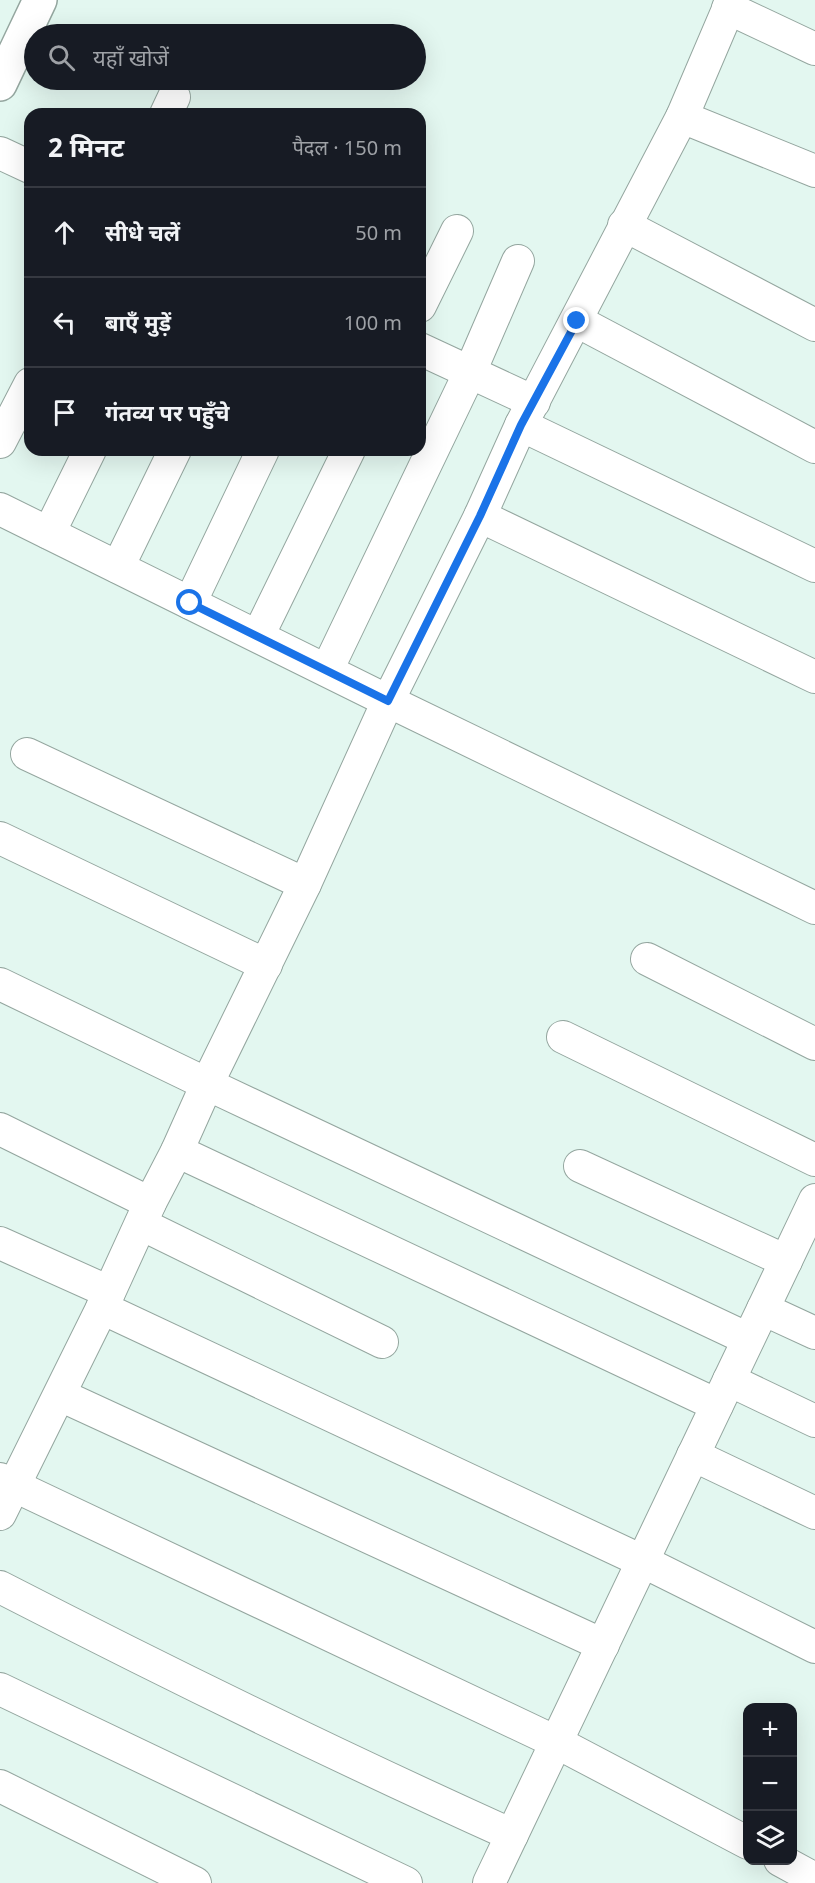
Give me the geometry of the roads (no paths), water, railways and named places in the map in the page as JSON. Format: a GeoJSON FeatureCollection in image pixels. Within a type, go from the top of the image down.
{"type":"FeatureCollection","features":[{"type":"Feature","properties":{"kind":"main road"},"geometry":{"type":"LineString","coordinates":[[29,24],[40,0]]}},
{"type":"Feature","properties":{"kind":"main road"},"geometry":{"type":"LineString","coordinates":[[0,84],[24,34]]}},
{"type":"Feature","properties":{"kind":"street"},"geometry":{"type":"LineString","coordinates":[[0,1514],[7,1482],[60,1395],[207,1084],[305,884],[388,701],[528,414],[682,117],[730,4],[815,49]]}},
{"type":"Feature","properties":{"kind":"street"},"geometry":{"type":"LineString","coordinates":[[682,117],[815,171]]}},
{"type":"Feature","properties":{"kind":"street"},"geometry":{"type":"LineString","coordinates":[[0,153],[24,164]]}},
{"type":"Feature","properties":{"kind":"street"},"geometry":{"type":"LineString","coordinates":[[624,225],[815,325]]}},
{"type":"Feature","properties":{"kind":"street"},"geometry":{"type":"LineString","coordinates":[[426,294],[457,231]]}},
{"type":"Feature","properties":{"kind":"street"},"geometry":{"type":"LineString","coordinates":[[327,670],[470,372],[518,261]]}},
{"type":"Feature","properties":{"kind":"street"},"geometry":{"type":"LineString","coordinates":[[577,321],[815,447]]}},
{"type":"Feature","properties":{"kind":"street"},"geometry":{"type":"LineString","coordinates":[[426,352],[470,372],[528,414],[815,566]]}},
{"type":"Feature","properties":{"kind":"street"},"geometry":{"type":"LineString","coordinates":[[0,442],[24,396]]}},
{"type":"Feature","properties":{"kind":"street"},"geometry":{"type":"LineString","coordinates":[[49,533],[87,456]]}},
{"type":"Feature","properties":{"kind":"street"},"geometry":{"type":"LineString","coordinates":[[118,567],[172,456]]}},
{"type":"Feature","properties":{"kind":"street"},"geometry":{"type":"LineString","coordinates":[[190,603],[260,456]]}},
{"type":"Feature","properties":{"kind":"street"},"geometry":{"type":"LineString","coordinates":[[258,636],[346,456]]}},
{"type":"Feature","properties":{"kind":"street"},"geometry":{"type":"LineString","coordinates":[[0,509],[388,701],[815,908]]}},
{"type":"Feature","properties":{"kind":"street"},"geometry":{"type":"LineString","coordinates":[[480,516],[815,677]]}},
{"type":"Feature","properties":{"kind":"street"},"geometry":{"type":"LineString","coordinates":[[27,754],[305,884]]}},
{"type":"Feature","properties":{"kind":"street"},"geometry":{"type":"LineString","coordinates":[[0,838],[266,965]]}},
{"type":"Feature","properties":{"kind":"street"},"geometry":{"type":"LineString","coordinates":[[647,959],[815,1044]]}},
{"type":"Feature","properties":{"kind":"street"},"geometry":{"type":"LineString","coordinates":[[0,984],[748,1339]]}},
{"type":"Feature","properties":{"kind":"street"},"geometry":{"type":"LineString","coordinates":[[563,1037],[815,1160]]}},
{"type":"Feature","properties":{"kind":"street"},"geometry":{"type":"LineString","coordinates":[[0,1129],[146,1213],[382,1342]]}},
{"type":"Feature","properties":{"kind":"street"},"geometry":{"type":"LineString","coordinates":[[177,1151],[723,1392],[815,1421]]}},
{"type":"Feature","properties":{"kind":"street"},"geometry":{"type":"LineString","coordinates":[[580,1166],[786,1261]]}},
{"type":"Feature","properties":{"kind":"street"},"geometry":{"type":"LineString","coordinates":[[489,1883],[815,1200]]}},
{"type":"Feature","properties":{"kind":"street"},"geometry":{"type":"LineString","coordinates":[[0,1243],[105,1300],[815,1647]]}},
{"type":"Feature","properties":{"kind":"street"},"geometry":{"type":"LineString","coordinates":[[763,1309],[815,1333]]}},
{"type":"Feature","properties":{"kind":"street"},"geometry":{"type":"LineString","coordinates":[[60,1395],[603,1645]]}},
{"type":"Feature","properties":{"kind":"street"},"geometry":{"type":"LineString","coordinates":[[693,1455],[815,1513]]}},
{"type":"Feature","properties":{"kind":"street"},"geometry":{"type":"LineString","coordinates":[[7,1482],[556,1742],[743,1841]]}},
{"type":"Feature","properties":{"kind":"street"},"geometry":{"type":"LineString","coordinates":[[0,1587],[372,1771],[512,1834]]}},
{"type":"Feature","properties":{"kind":"street"},"geometry":{"type":"LineString","coordinates":[[0,1689],[406,1883]]}},
{"type":"Feature","properties":{"kind":"street"},"geometry":{"type":"LineString","coordinates":[[0,1786],[195,1883]]}},
{"type":"Feature","properties":{"kind":"street"},"geometry":{"type":"LineString","coordinates":[[789,1865],[815,1879]]}}]}
